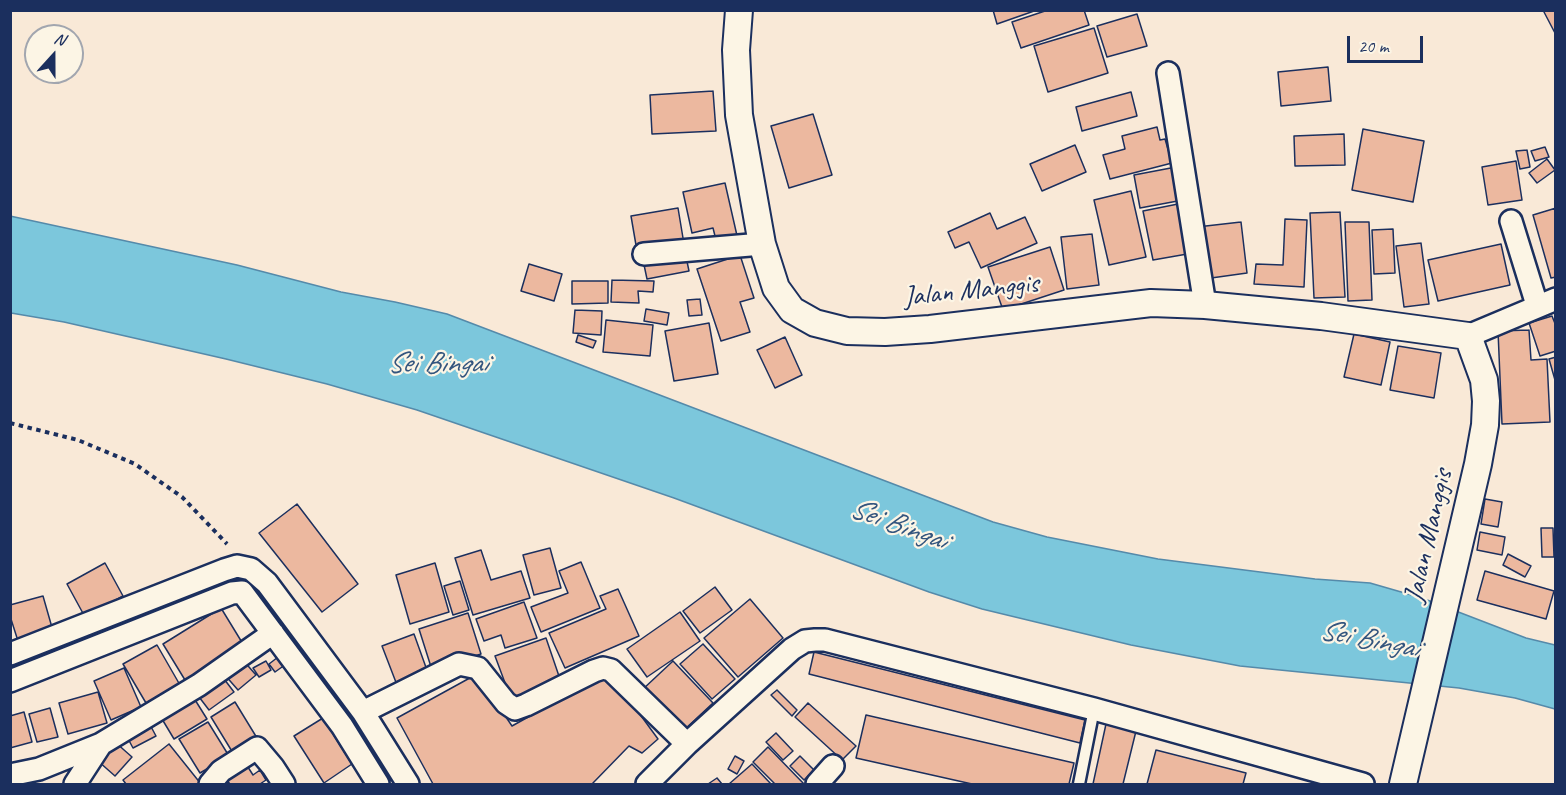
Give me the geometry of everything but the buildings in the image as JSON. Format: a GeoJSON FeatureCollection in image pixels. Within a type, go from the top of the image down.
{"type":"FeatureCollection","features":[{"type":"Feature","properties":{"kind":"street","name":"Jalan Manggis"},"geometry":{"type":"LineString","coordinates":[[739,10],[736,50],[739,115],[762,244],[776,288],[792,310],[815,323],[847,330],[885,332],[1140,304],[1205,305],[1320,316],[1468,336],[1484,380],[1485,424],[1478,464],[1406,775]]}},
{"type":"Feature","properties":{"kind":"street"},"geometry":{"type":"LineString","coordinates":[[1168,73],[1205,305]]}},
{"type":"Feature","properties":{"kind":"street"},"geometry":{"type":"LineString","coordinates":[[1468,336],[1546,302],[1511,221]]}},
{"type":"Feature","properties":{"kind":"street"},"geometry":{"type":"LineString","coordinates":[[644,254],[762,244]]}},
{"type":"Feature","properties":{"kind":"street"},"geometry":{"type":"LineString","coordinates":[[10,654],[224,570],[237,566],[251,569],[267,583],[363,712],[408,784]]}},
{"type":"Feature","properties":{"kind":"street"},"geometry":{"type":"LineString","coordinates":[[242,592],[251,569]]}},
{"type":"Feature","properties":{"kind":"street"},"geometry":{"type":"LineString","coordinates":[[242,592],[342,726],[378,784]]}},
{"type":"Feature","properties":{"kind":"street"},"geometry":{"type":"LineString","coordinates":[[10,681],[232,593],[242,592]]}},
{"type":"Feature","properties":{"kind":"street"},"geometry":{"type":"LineString","coordinates":[[10,775],[39,769],[101,744],[199,685],[273,633]]}},
{"type":"Feature","properties":{"kind":"street"},"geometry":{"type":"LineString","coordinates":[[646,784],[792,650],[805,641],[815,640],[825,640],[1094,709],[1363,784]]}},
{"type":"Feature","properties":{"kind":"street"},"geometry":{"type":"LineString","coordinates":[[363,712],[459,664],[478,668],[506,703],[515,709],[603,668],[611,670],[687,744]]}},
{"type":"Feature","properties":{"kind":"street"},"geometry":{"type":"LineString","coordinates":[[75,784],[101,744]]}},
{"type":"Feature","properties":{"kind":"street"},"geometry":{"type":"LineString","coordinates":[[210,784],[221,771],[257,748],[284,784]]}},
{"type":"Feature","properties":{"kind":"street"},"geometry":{"type":"LineString","coordinates":[[817,784],[833,766]]}},
{"type":"Feature","properties":{"kind":"lane"},"geometry":{"type":"LineString","coordinates":[[1079,784],[1094,709]]}},
{"type":"Feature","properties":{"kind":"path"},"geometry":{"type":"LineString","coordinates":[[10,423],[78,440],[135,464],[182,497],[251,569]]}},
{"type":"Feature","properties":{"kind":"water","name":"Sei Bingai"},"geometry":{"type":"Polygon","coordinates":[[[10,216],[237,265],[341,292],[447,314],[993,522],[1047,537],[1158,559],[1315,579],[1370,583],[1422,598],[1526,638],[1555,645],[1555,709],[1515,698],[1459,688],[1240,666],[1131,645],[982,609],[929,592],[674,498],[417,410],[327,384],[226,359],[64,322],[11,313],[10,216]]]}}]}
